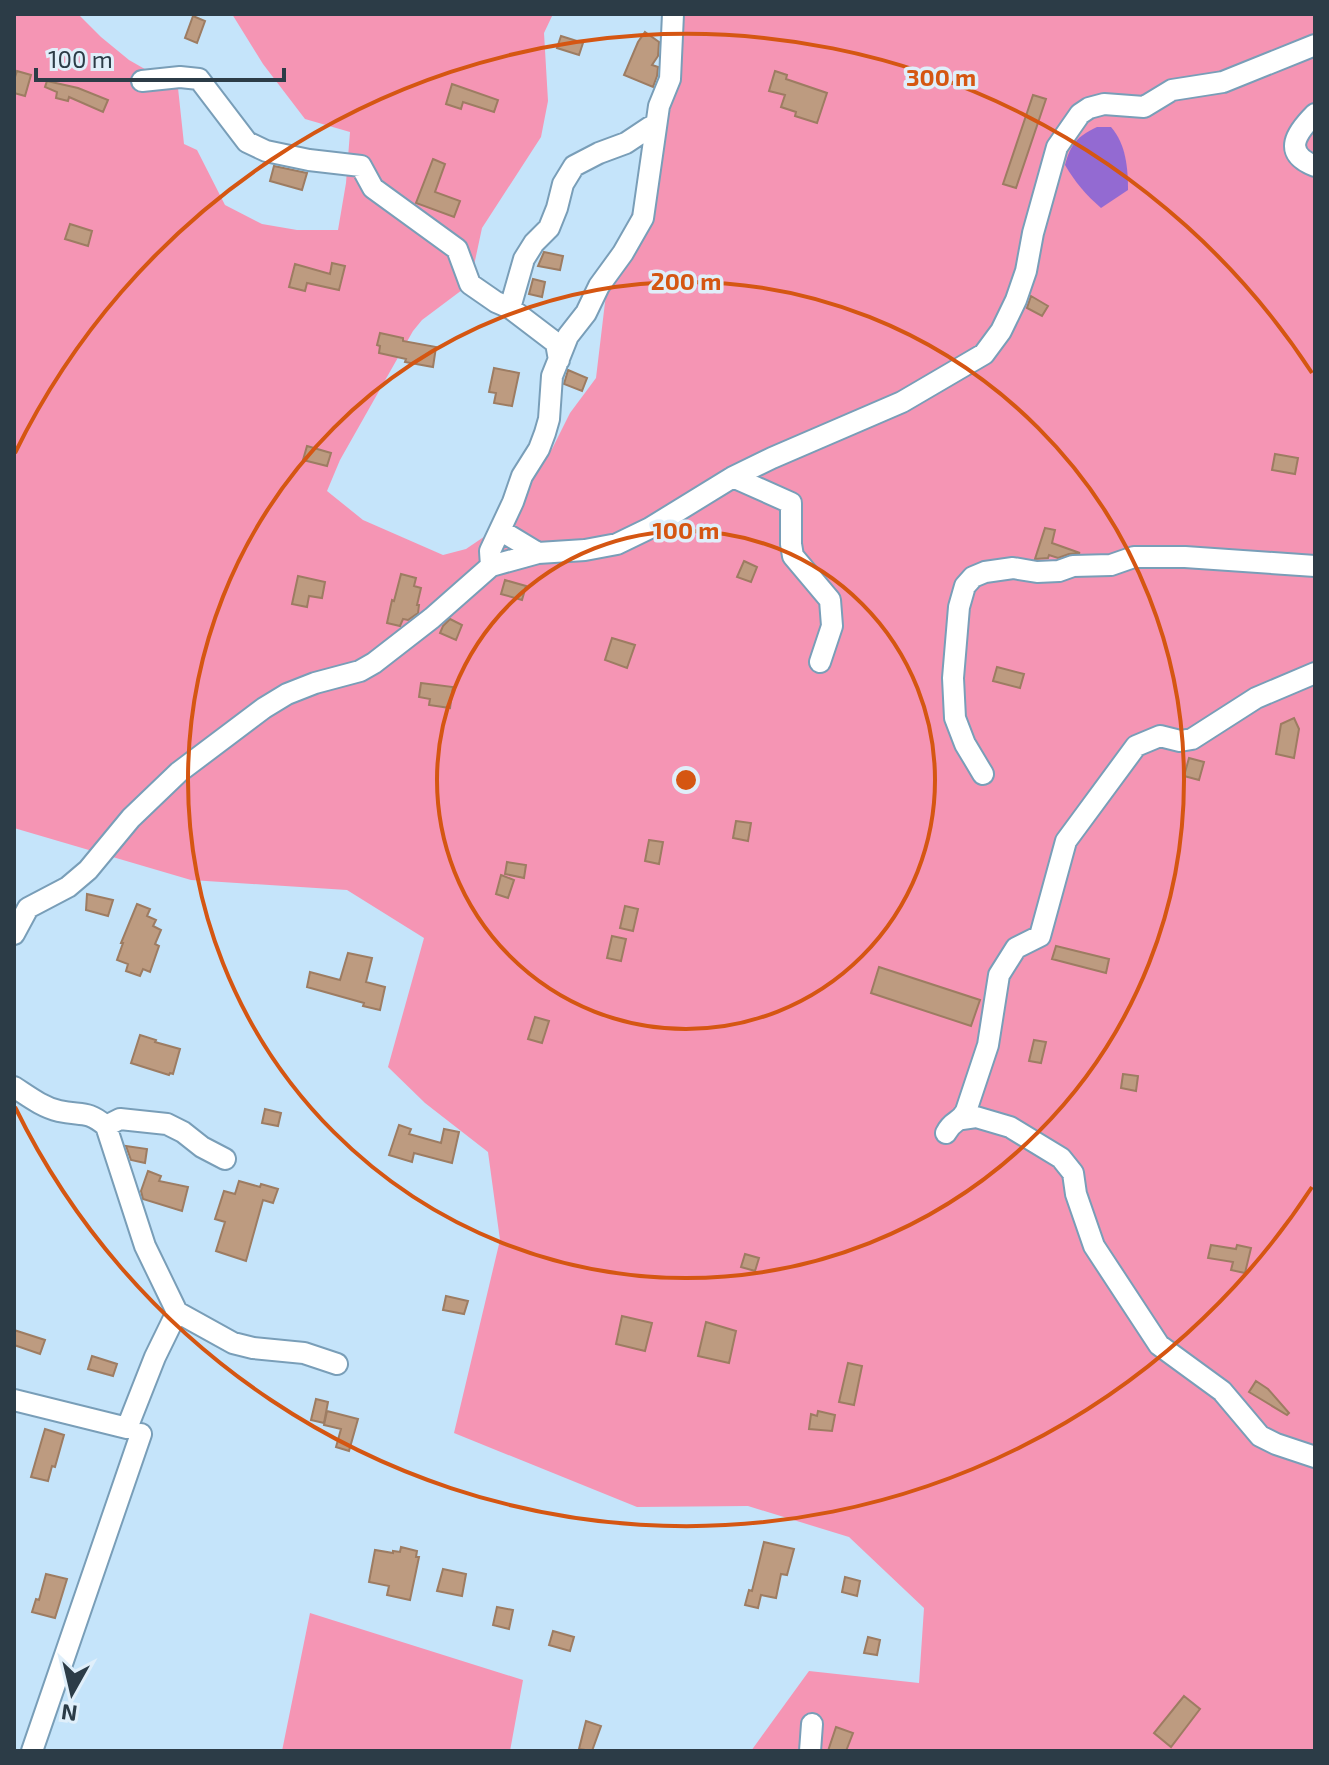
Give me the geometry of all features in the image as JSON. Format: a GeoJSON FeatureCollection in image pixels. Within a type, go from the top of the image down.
{"type":"FeatureCollection","features":[{"type":"Feature","properties":{"kind":"street"},"geometry":{"type":"LineString","coordinates":[[491,566],[490,551],[522,476],[545,433],[552,376],[568,336],[586,313],[599,286],[643,218],[659,106],[670,79],[673,14]]}},
{"type":"Feature","properties":{"kind":"street"},"geometry":{"type":"LineString","coordinates":[[14,934],[28,908],[68,887],[88,870],[131,818],[179,772],[287,694],[360,671],[374,663],[491,566],[538,553],[617,544],[650,528],[733,477],[902,402],[984,354],[1001,331],[1016,300],[1057,147],[1080,114],[1104,104],[1144,107],[1172,90],[1223,82],[1314,45]]}},
{"type":"Feature","properties":{"kind":"street"},"geometry":{"type":"LineString","coordinates":[[142,81],[180,77],[199,79],[247,142],[266,151],[361,166],[373,188],[457,249],[470,284],[510,308],[556,343],[559,360]]}},
{"type":"Feature","properties":{"kind":"street"},"geometry":{"type":"LineString","coordinates":[[1315,114],[1296,137],[1294,148],[1299,157],[1315,166]]}},
{"type":"Feature","properties":{"kind":"street"},"geometry":{"type":"LineString","coordinates":[[510,308],[524,259],[549,228],[563,184],[574,166],[626,143],[650,127]]}},
{"type":"Feature","properties":{"kind":"street"},"geometry":{"type":"LineString","coordinates":[[733,477],[791,503],[793,556],[830,600],[832,626],[820,662]]}},
{"type":"Feature","properties":{"kind":"street"},"geometry":{"type":"LineString","coordinates":[[500,530],[538,553]]}},
{"type":"Feature","properties":{"kind":"street"},"geometry":{"type":"LineString","coordinates":[[983,774],[965,744],[955,718],[953,678],[959,607],[965,586],[973,577],[1013,568],[1037,572],[1059,571],[1073,566],[1111,565],[1134,557],[1185,557],[1315,566]]}},
{"type":"Feature","properties":{"kind":"street"},"geometry":{"type":"LineString","coordinates":[[962,1119],[988,1045],[999,975],[1016,948],[1040,936],[1066,841],[1136,746],[1160,736],[1180,741],[1192,739],[1256,698],[1315,673]]}},
{"type":"Feature","properties":{"kind":"street"},"geometry":{"type":"LineString","coordinates":[[14,1087],[43,1106],[93,1115],[106,1126],[145,1246],[177,1312],[233,1343],[304,1353],[337,1364]]}},
{"type":"Feature","properties":{"kind":"street"},"geometry":{"type":"LineString","coordinates":[[946,1133],[952,1123],[976,1117],[1010,1127],[1061,1158],[1073,1173],[1076,1194],[1094,1246],[1159,1345],[1222,1391],[1260,1436],[1315,1457]]}},
{"type":"Feature","properties":{"kind":"street"},"geometry":{"type":"LineString","coordinates":[[106,1126],[120,1119],[167,1124],[225,1159]]}},
{"type":"Feature","properties":{"kind":"street"},"geometry":{"type":"LineString","coordinates":[[14,1400],[127,1428],[177,1312]]}},
{"type":"Feature","properties":{"kind":"street"},"geometry":{"type":"LineString","coordinates":[[32,1751],[141,1434]]}},
{"type":"Feature","properties":{"kind":"street"},"geometry":{"type":"LineString","coordinates":[[810,1751],[812,1724]]}},
{"type":"Feature","properties":{"kind":"shaded area"},"geometry":{"type":"Polygon","coordinates":[[[14,14],[78,14],[129,60],[178,88],[184,144],[197,150],[225,205],[262,224],[297,230],[338,230],[350,132],[305,119],[263,64],[232,14],[553,14],[544,33],[548,101],[541,137],[482,228],[470,284],[422,320],[413,331],[340,460],[327,491],[363,520],[443,555],[466,549],[497,528],[541,458],[552,449],[570,413],[596,378],[606,294],[644,174],[667,52],[669,14],[1315,14],[1315,1751],[751,1751],[809,1671],[919,1683],[924,1608],[849,1537],[748,1506],[637,1507],[454,1433],[500,1240],[488,1152],[425,1103],[388,1067],[424,938],[347,890],[191,880],[14,828],[14,14]]]}},
{"type":"Feature","properties":{"kind":"shaded area"},"geometry":{"type":"Polygon","coordinates":[[[1097,127],[1111,127],[1120,141],[1128,182],[1128,190],[1101,208],[1081,188],[1065,165],[1076,142],[1097,127]]]}},
{"type":"Feature","properties":{"kind":"shaded area"},"geometry":{"type":"Polygon","coordinates":[[[310,1613],[523,1680],[510,1751],[282,1751],[310,1613]]]}},
{"type":"Feature","properties":{"kind":"building"},"geometry":{"type":"Polygon","coordinates":[[[193,16],[205,21],[197,43],[185,38],[193,16]]]}},
{"type":"Feature","properties":{"kind":"building"},"geometry":{"type":"Polygon","coordinates":[[[645,32],[659,42],[658,56],[652,65],[658,67],[653,87],[624,75],[645,32]]]}},
{"type":"Feature","properties":{"kind":"building"},"geometry":{"type":"Polygon","coordinates":[[[561,36],[583,43],[579,55],[557,48],[561,36]]]}},
{"type":"Feature","properties":{"kind":"building"},"geometry":{"type":"Polygon","coordinates":[[[17,71],[31,75],[25,96],[14,93],[17,71]]]}},
{"type":"Feature","properties":{"kind":"building"},"geometry":{"type":"Polygon","coordinates":[[[775,71],[787,75],[786,79],[827,93],[817,123],[795,116],[796,112],[781,107],[785,95],[769,91],[775,71]]]}},
{"type":"Feature","properties":{"kind":"building"},"geometry":{"type":"Polygon","coordinates":[[[47,81],[78,88],[108,100],[103,112],[69,97],[68,101],[56,98],[57,92],[45,87],[47,81]]]}},
{"type":"Feature","properties":{"kind":"building"},"geometry":{"type":"Polygon","coordinates":[[[452,84],[498,100],[494,112],[463,102],[461,109],[446,104],[452,84]]]}},
{"type":"Feature","properties":{"kind":"building"},"geometry":{"type":"Polygon","coordinates":[[[1033,95],[1046,99],[1016,188],[1003,184],[1033,95]]]}},
{"type":"Feature","properties":{"kind":"building"},"geometry":{"type":"Polygon","coordinates":[[[433,159],[445,164],[435,192],[460,201],[454,217],[416,203],[433,159]]]}},
{"type":"Feature","properties":{"kind":"building"},"geometry":{"type":"Polygon","coordinates":[[[274,166],[307,173],[302,190],[270,181],[274,166]]]}},
{"type":"Feature","properties":{"kind":"building"},"geometry":{"type":"Polygon","coordinates":[[[70,224],[92,231],[88,246],[65,239],[70,224]]]}},
{"type":"Feature","properties":{"kind":"building"},"geometry":{"type":"Polygon","coordinates":[[[544,252],[563,256],[560,270],[538,266],[544,252]]]}},
{"type":"Feature","properties":{"kind":"building"},"geometry":{"type":"Polygon","coordinates":[[[332,263],[345,266],[339,290],[307,283],[305,291],[289,287],[295,264],[330,274],[332,263]]]}},
{"type":"Feature","properties":{"kind":"building"},"geometry":{"type":"Polygon","coordinates":[[[533,279],[545,282],[542,297],[529,294],[533,279]]]}},
{"type":"Feature","properties":{"kind":"building"},"geometry":{"type":"Polygon","coordinates":[[[1031,296],[1048,306],[1042,316],[1027,308],[1031,296]]]}},
{"type":"Feature","properties":{"kind":"building"},"geometry":{"type":"Polygon","coordinates":[[[380,333],[436,347],[433,367],[379,353],[380,333]]]}},
{"type":"Feature","properties":{"kind":"building"},"geometry":{"type":"Polygon","coordinates":[[[494,368],[519,373],[512,406],[494,403],[496,393],[489,392],[494,368]]]}},
{"type":"Feature","properties":{"kind":"building"},"geometry":{"type":"Polygon","coordinates":[[[568,370],[587,378],[582,391],[564,384],[568,370]]]}},
{"type":"Feature","properties":{"kind":"building"},"geometry":{"type":"Polygon","coordinates":[[[307,446],[331,453],[327,466],[303,460],[307,446]]]}},
{"type":"Feature","properties":{"kind":"building"},"geometry":{"type":"Polygon","coordinates":[[[1275,454],[1298,458],[1295,474],[1272,470],[1275,454]]]}},
{"type":"Feature","properties":{"kind":"building"},"geometry":{"type":"Polygon","coordinates":[[[1045,528],[1055,530],[1052,543],[1080,553],[1035,559],[1045,528]]]}},
{"type":"Feature","properties":{"kind":"building"},"geometry":{"type":"Polygon","coordinates":[[[744,561],[757,567],[751,582],[737,577],[744,561]]]}},
{"type":"Feature","properties":{"kind":"building"},"geometry":{"type":"Polygon","coordinates":[[[401,574],[416,578],[414,586],[421,588],[418,613],[408,620],[403,619],[400,626],[387,623],[401,574]]]}},
{"type":"Feature","properties":{"kind":"building"},"geometry":{"type":"Polygon","coordinates":[[[298,576],[325,582],[322,598],[309,596],[307,607],[292,604],[298,576]]]}},
{"type":"Feature","properties":{"kind":"building"},"geometry":{"type":"Polygon","coordinates":[[[505,580],[526,586],[522,600],[501,594],[505,580]]]}},
{"type":"Feature","properties":{"kind":"building"},"geometry":{"type":"Polygon","coordinates":[[[450,619],[462,625],[456,640],[440,633],[450,619]]]}},
{"type":"Feature","properties":{"kind":"building"},"geometry":{"type":"Polygon","coordinates":[[[612,638],[635,645],[627,668],[605,660],[612,638]]]}},
{"type":"Feature","properties":{"kind":"building"},"geometry":{"type":"Polygon","coordinates":[[[997,667],[1024,674],[1020,688],[993,681],[997,667]]]}},
{"type":"Feature","properties":{"kind":"building"},"geometry":{"type":"Polygon","coordinates":[[[421,683],[453,687],[450,708],[429,705],[430,699],[419,697],[421,683]]]}},
{"type":"Feature","properties":{"kind":"building"},"geometry":{"type":"Polygon","coordinates":[[[1294,718],[1299,729],[1294,758],[1276,754],[1281,724],[1294,718]]]}},
{"type":"Feature","properties":{"kind":"building"},"geometry":{"type":"Polygon","coordinates":[[[1189,758],[1204,762],[1199,780],[1184,776],[1189,758]]]}},
{"type":"Feature","properties":{"kind":"building"},"geometry":{"type":"Polygon","coordinates":[[[736,821],[751,823],[748,841],[733,838],[736,821]]]}},
{"type":"Feature","properties":{"kind":"building"},"geometry":{"type":"Polygon","coordinates":[[[649,840],[663,842],[659,864],[645,861],[649,840]]]}},
{"type":"Feature","properties":{"kind":"building"},"geometry":{"type":"Polygon","coordinates":[[[507,862],[526,865],[524,878],[505,874],[507,862]]]}},
{"type":"Feature","properties":{"kind":"building"},"geometry":{"type":"Polygon","coordinates":[[[501,875],[514,880],[508,898],[496,894],[501,875]]]}},
{"type":"Feature","properties":{"kind":"building"},"geometry":{"type":"Polygon","coordinates":[[[87,894],[113,900],[108,916],[86,910],[87,894]]]}},
{"type":"Feature","properties":{"kind":"building"},"geometry":{"type":"Polygon","coordinates":[[[137,904],[150,909],[147,916],[156,920],[153,926],[161,930],[150,972],[143,969],[140,976],[126,971],[128,964],[117,960],[137,904]]]}},
{"type":"Feature","properties":{"kind":"building"},"geometry":{"type":"Polygon","coordinates":[[[625,906],[638,909],[633,931],[620,928],[625,906]]]}},
{"type":"Feature","properties":{"kind":"building"},"geometry":{"type":"Polygon","coordinates":[[[612,936],[626,939],[621,961],[607,958],[612,936]]]}},
{"type":"Feature","properties":{"kind":"building"},"geometry":{"type":"Polygon","coordinates":[[[1056,946],[1109,959],[1106,973],[1052,959],[1056,946]]]}},
{"type":"Feature","properties":{"kind":"building"},"geometry":{"type":"Polygon","coordinates":[[[348,953],[372,958],[366,982],[385,987],[380,1010],[307,987],[310,972],[340,980],[348,953]]]}},
{"type":"Feature","properties":{"kind":"building"},"geometry":{"type":"Polygon","coordinates":[[[879,967],[980,1000],[971,1026],[871,993],[879,967]]]}},
{"type":"Feature","properties":{"kind":"building"},"geometry":{"type":"Polygon","coordinates":[[[535,1017],[549,1021],[542,1043],[528,1039],[535,1017]]]}},
{"type":"Feature","properties":{"kind":"building"},"geometry":{"type":"Polygon","coordinates":[[[140,1035],[180,1049],[173,1074],[131,1063],[140,1035]]]}},
{"type":"Feature","properties":{"kind":"building"},"geometry":{"type":"Polygon","coordinates":[[[1034,1040],[1046,1042],[1041,1063],[1029,1061],[1034,1040]]]}},
{"type":"Feature","properties":{"kind":"building"},"geometry":{"type":"Polygon","coordinates":[[[1123,1074],[1138,1076],[1136,1091],[1121,1088],[1123,1074]]]}},
{"type":"Feature","properties":{"kind":"building"},"geometry":{"type":"Polygon","coordinates":[[[265,1109],[281,1113],[278,1126],[262,1123],[265,1109]]]}},
{"type":"Feature","properties":{"kind":"building"},"geometry":{"type":"Polygon","coordinates":[[[399,1125],[411,1129],[409,1134],[441,1143],[444,1129],[459,1132],[452,1163],[414,1153],[412,1162],[389,1155],[399,1125]]]}},
{"type":"Feature","properties":{"kind":"building"},"geometry":{"type":"Polygon","coordinates":[[[126,1146],[147,1149],[145,1163],[131,1160],[126,1146]]]}},
{"type":"Feature","properties":{"kind":"building"},"geometry":{"type":"Polygon","coordinates":[[[148,1171],[161,1176],[159,1181],[188,1187],[182,1211],[143,1199],[141,1191],[148,1171]]]}},
{"type":"Feature","properties":{"kind":"building"},"geometry":{"type":"Polygon","coordinates":[[[239,1181],[278,1189],[273,1203],[263,1200],[246,1261],[216,1251],[225,1222],[215,1219],[224,1191],[235,1194],[239,1181]]]}},
{"type":"Feature","properties":{"kind":"building"},"geometry":{"type":"Polygon","coordinates":[[[1211,1245],[1251,1248],[1245,1273],[1231,1270],[1233,1262],[1208,1258],[1211,1245]]]}},
{"type":"Feature","properties":{"kind":"building"},"geometry":{"type":"Polygon","coordinates":[[[745,1254],[759,1258],[755,1271],[741,1267],[745,1254]]]}},
{"type":"Feature","properties":{"kind":"building"},"geometry":{"type":"Polygon","coordinates":[[[446,1296],[468,1301],[464,1314],[443,1310],[446,1296]]]}},
{"type":"Feature","properties":{"kind":"building"},"geometry":{"type":"Polygon","coordinates":[[[622,1316],[652,1323],[645,1351],[616,1344],[622,1316]]]}},
{"type":"Feature","properties":{"kind":"building"},"geometry":{"type":"Polygon","coordinates":[[[706,1322],[736,1331],[729,1363],[698,1356],[706,1322]]]}},
{"type":"Feature","properties":{"kind":"building"},"geometry":{"type":"Polygon","coordinates":[[[14,1330],[45,1340],[40,1354],[14,1345],[14,1330]]]}},
{"type":"Feature","properties":{"kind":"building"},"geometry":{"type":"Polygon","coordinates":[[[92,1356],[117,1364],[113,1376],[88,1369],[92,1356]]]}},
{"type":"Feature","properties":{"kind":"building"},"geometry":{"type":"Polygon","coordinates":[[[848,1363],[862,1366],[854,1405],[839,1402],[848,1363]]]}},
{"type":"Feature","properties":{"kind":"building"},"geometry":{"type":"Polygon","coordinates":[[[1256,1381],[1268,1389],[1289,1413],[1287,1415],[1249,1392],[1256,1381]]]}},
{"type":"Feature","properties":{"kind":"building"},"geometry":{"type":"Polygon","coordinates":[[[316,1399],[328,1402],[324,1423],[311,1420],[316,1399]]]}},
{"type":"Feature","properties":{"kind":"building"},"geometry":{"type":"Polygon","coordinates":[[[327,1411],[358,1419],[349,1451],[336,1447],[341,1429],[324,1425],[327,1411]]]}},
{"type":"Feature","properties":{"kind":"building"},"geometry":{"type":"Polygon","coordinates":[[[818,1411],[835,1415],[832,1431],[809,1429],[811,1414],[817,1416],[818,1411]]]}},
{"type":"Feature","properties":{"kind":"building"},"geometry":{"type":"Polygon","coordinates":[[[45,1429],[64,1435],[48,1481],[31,1477],[45,1429]]]}},
{"type":"Feature","properties":{"kind":"building"},"geometry":{"type":"Polygon","coordinates":[[[764,1542],[794,1549],[787,1575],[781,1574],[776,1598],[761,1595],[758,1608],[745,1605],[749,1590],[752,1591],[764,1542]]]}},
{"type":"Feature","properties":{"kind":"building"},"geometry":{"type":"Polygon","coordinates":[[[401,1547],[417,1551],[416,1557],[419,1557],[410,1600],[387,1595],[389,1586],[369,1582],[375,1550],[393,1553],[400,1552],[401,1547]]]}},
{"type":"Feature","properties":{"kind":"building"},"geometry":{"type":"Polygon","coordinates":[[[443,1569],[466,1574],[462,1596],[437,1591],[443,1569]]]}},
{"type":"Feature","properties":{"kind":"building"},"geometry":{"type":"Polygon","coordinates":[[[46,1574],[67,1579],[55,1618],[32,1612],[36,1599],[39,1600],[46,1574]]]}},
{"type":"Feature","properties":{"kind":"building"},"geometry":{"type":"Polygon","coordinates":[[[845,1577],[860,1581],[857,1596],[842,1592],[845,1577]]]}},
{"type":"Feature","properties":{"kind":"building"},"geometry":{"type":"Polygon","coordinates":[[[497,1607],[513,1610],[509,1629],[493,1625],[497,1607]]]}},
{"type":"Feature","properties":{"kind":"building"},"geometry":{"type":"Polygon","coordinates":[[[553,1631],[574,1637],[570,1651],[549,1645],[553,1631]]]}},
{"type":"Feature","properties":{"kind":"building"},"geometry":{"type":"Polygon","coordinates":[[[868,1637],[880,1640],[877,1655],[864,1653],[868,1637]]]}},
{"type":"Feature","properties":{"kind":"building"},"geometry":{"type":"Polygon","coordinates":[[[1184,1696],[1200,1709],[1171,1747],[1154,1733],[1184,1696]]]}},
{"type":"Feature","properties":{"kind":"building"},"geometry":{"type":"Polygon","coordinates":[[[586,1721],[601,1726],[592,1751],[579,1749],[586,1721]]]}},
{"type":"Feature","properties":{"kind":"building"},"geometry":{"type":"Polygon","coordinates":[[[836,1727],[853,1733],[846,1751],[828,1751],[836,1727]]]}}]}
